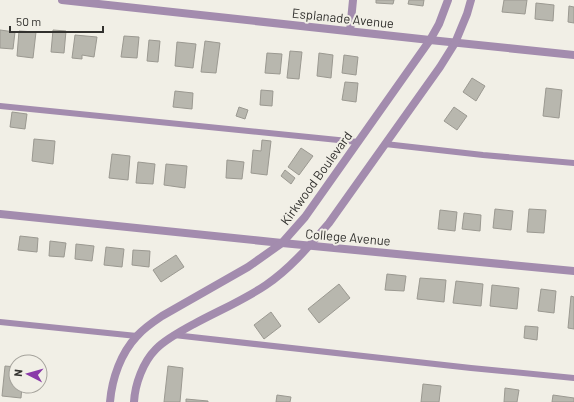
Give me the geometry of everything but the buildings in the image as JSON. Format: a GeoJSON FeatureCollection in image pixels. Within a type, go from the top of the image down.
{"type":"FeatureCollection","features":[{"type":"Feature","properties":{"kind":"street","name":"Esplanade Avenue"},"geometry":{"type":"LineString","coordinates":[[62,0],[574,55]]}},
{"type":"Feature","properties":{"kind":"street"},"geometry":{"type":"LineString","coordinates":[[350,31],[353,0]]}},
{"type":"Feature","properties":{"kind":"street","name":"Kirkwood Boulevard"},"geometry":{"type":"LineString","coordinates":[[110,402],[110,394],[116,373],[124,354],[137,336],[150,324],[162,316],[248,267],[282,243],[305,217],[430,40],[439,24],[448,0]]}},
{"type":"Feature","properties":{"kind":"street"},"geometry":{"type":"LineString","coordinates":[[134,402],[138,380],[144,366],[156,350],[174,335],[266,284],[286,269],[311,245],[329,223],[440,66],[455,43],[471,0]]}},
{"type":"Feature","properties":{"kind":"street","name":"College Avenue"},"geometry":{"type":"LineString","coordinates":[[0,214],[574,271]]}},
{"type":"Feature","properties":{"kind":"lane"},"geometry":{"type":"LineString","coordinates":[[0,106],[358,142]]}},
{"type":"Feature","properties":{"kind":"lane"},"geometry":{"type":"LineString","coordinates":[[385,144],[574,163]]}},
{"type":"Feature","properties":{"kind":"lane"},"geometry":{"type":"LineString","coordinates":[[0,322],[137,336]]}},
{"type":"Feature","properties":{"kind":"lane"},"geometry":{"type":"LineString","coordinates":[[174,335],[574,378]]}}]}
